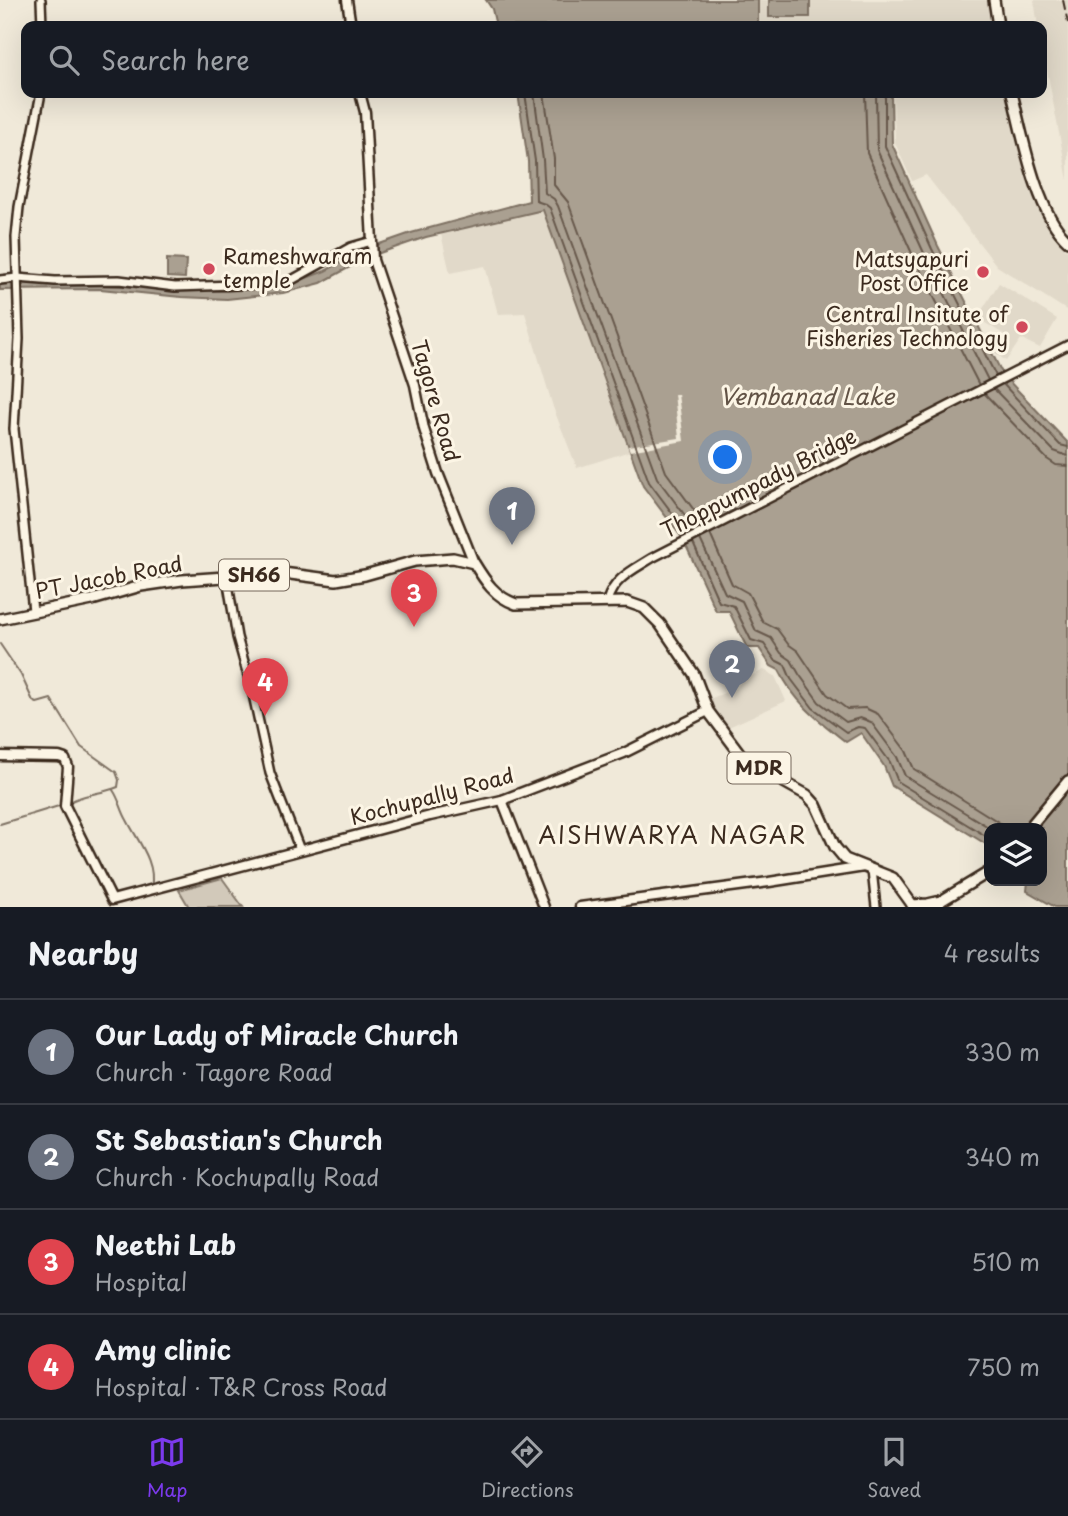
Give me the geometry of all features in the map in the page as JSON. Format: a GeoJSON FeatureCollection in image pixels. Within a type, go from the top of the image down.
{"type":"FeatureCollection","features":[{"type":"Feature","properties":{"kind":"main road"},"geometry":{"type":"LineString","coordinates":[[347,0],[350,21]]}},
{"type":"Feature","properties":{"kind":"main road"},"geometry":{"type":"LineString","coordinates":[[993,0],[997,21]]}},
{"type":"Feature","properties":{"kind":"main road","name":"MDR"},"geometry":{"type":"LineString","coordinates":[[361,98],[365,112],[372,244]]}},
{"type":"Feature","properties":{"kind":"main road"},"geometry":{"type":"LineString","coordinates":[[1013,98],[1040,195],[1068,241]]}},
{"type":"Feature","properties":{"kind":"main road","name":"Tagore Road"},"geometry":{"type":"LineString","coordinates":[[372,244],[373,258],[384,297],[415,385],[424,429],[438,473],[474,563]]}},
{"type":"Feature","properties":{"kind":"main road","name":"PT Jacob Road"},"geometry":{"type":"LineString","coordinates":[[0,618],[160,583],[283,573],[345,579],[415,561],[453,558],[474,563]]}},
{"type":"Feature","properties":{"kind":"main road","name":"MDR"},"geometry":{"type":"LineString","coordinates":[[474,563],[488,586],[504,600],[516,604],[607,601],[627,602],[644,608],[660,624],[694,674],[708,712],[741,755],[807,796],[825,821],[840,855],[893,878],[913,906]]}},
{"type":"Feature","properties":{"kind":"main road","name":"Kochupally Road"},"geometry":{"type":"LineString","coordinates":[[0,756],[65,759],[68,767],[65,804],[112,900],[430,816],[502,800],[624,753],[708,712]]}},
{"type":"Feature","properties":{"kind":"main road"},"geometry":{"type":"LineString","coordinates":[[1033,823],[1068,781]]}},
{"type":"Feature","properties":{"kind":"main road"},"geometry":{"type":"LineString","coordinates":[[502,800],[544,907]]}},
{"type":"Feature","properties":{"kind":"main road"},"geometry":{"type":"LineString","coordinates":[[580,907],[868,869]]}},
{"type":"Feature","properties":{"kind":"main road"},"geometry":{"type":"LineString","coordinates":[[913,906],[937,905],[984,876]]}},
{"type":"Feature","properties":{"kind":"street"},"geometry":{"type":"LineString","coordinates":[[41,0],[42,21]]}},
{"type":"Feature","properties":{"kind":"street"},"geometry":{"type":"LineString","coordinates":[[33,611],[15,429],[19,340],[16,237],[19,207],[40,98]]}},
{"type":"Feature","properties":{"kind":"street"},"geometry":{"type":"LineString","coordinates":[[0,280],[119,280],[174,287],[267,284],[290,281],[351,247],[372,244]]}},
{"type":"Feature","properties":{"kind":"street","name":"Thoppumpady Bridge"},"geometry":{"type":"LineString","coordinates":[[607,601],[610,590],[618,579],[652,558],[1068,345]]}},
{"type":"Feature","properties":{"kind":"street"},"geometry":{"type":"LineString","coordinates":[[226,578],[237,637],[270,773],[300,850]]}},
{"type":"Feature","properties":{"kind":"street"},"geometry":{"type":"LineString","coordinates":[[868,869],[876,907]]}},
{"type":"Feature","properties":{"kind":"shaded area"},"geometry":{"type":"Polygon","coordinates":[[[758,0],[769,0],[769,17],[810,17],[810,0],[989,0],[992,21],[758,21],[758,0]]]}},
{"type":"Feature","properties":{"kind":"shaded area"},"geometry":{"type":"Polygon","coordinates":[[[1034,0],[1068,0],[1068,180],[1047,70],[1047,21],[1037,21],[1034,0]]]}},
{"type":"Feature","properties":{"kind":"shaded area"},"geometry":{"type":"Polygon","coordinates":[[[893,98],[1009,98],[1032,189],[1053,236],[1068,251],[1068,311],[997,266],[926,175],[912,181],[895,143],[893,98]]]}},
{"type":"Feature","properties":{"kind":"shaded area"},"geometry":{"type":"Polygon","coordinates":[[[543,210],[630,451],[577,468],[553,407],[525,313],[498,314],[485,266],[450,273],[441,234],[543,210]]]}},
{"type":"Feature","properties":{"kind":"shaded area","name":"Central Insitute of Fisheries Technology"},"geometry":{"type":"Polygon","coordinates":[[[999,283],[1057,319],[1040,348],[1021,339],[1006,361],[994,352],[1005,335],[977,318],[999,283]]]}},
{"type":"Feature","properties":{"kind":"shaded area"},"geometry":{"type":"Polygon","coordinates":[[[764,670],[775,676],[786,701],[724,729],[707,700],[737,688],[742,680],[764,670]]]}},
{"type":"Feature","properties":{"kind":"shaded area"},"geometry":{"type":"Polygon","coordinates":[[[222,878],[243,907],[189,907],[179,890],[222,878]]]}},
{"type":"Feature","properties":{"kind":"water"},"geometry":{"type":"Polygon","coordinates":[[[486,0],[758,0],[758,21],[495,21],[486,0]]]}},
{"type":"Feature","properties":{"kind":"water"},"geometry":{"type":"Polygon","coordinates":[[[769,0],[810,0],[810,17],[769,17],[769,0]]]}},
{"type":"Feature","properties":{"kind":"water","name":"Vembanad Lake"},"geometry":{"type":"Polygon","coordinates":[[[519,98],[891,98],[892,144],[938,246],[1003,375],[1068,443],[1068,907],[1055,907],[1027,891],[1028,886],[1047,886],[1047,823],[984,823],[984,843],[892,786],[884,766],[861,733],[846,742],[826,726],[792,692],[779,670],[771,666],[759,648],[747,648],[729,611],[716,611],[683,539],[643,486],[543,210],[426,237],[368,257],[321,283],[283,293],[227,299],[100,289],[0,290],[0,283],[15,281],[227,291],[282,287],[325,271],[368,248],[411,233],[529,201],[528,161],[519,98]]]}},
{"type":"Feature","properties":{"kind":"water"},"geometry":{"type":"Polygon","coordinates":[[[167,259],[186,260],[185,278],[167,277],[167,259]]]}},
{"type":"Feature","properties":{"kind":"pier"},"geometry":{"type":"Polygon","coordinates":[[[674,394],[678,394],[684,441],[630,451],[628,446],[679,438],[674,394]]]}},
{"type":"Feature","properties":{"kind":"waterway"},"geometry":{"type":"LineString","coordinates":[[0,644],[21,675],[33,701],[37,703],[51,699],[81,747],[116,772],[118,787],[68,803]]}},
{"type":"Feature","properties":{"kind":"waterway"},"geometry":{"type":"LineString","coordinates":[[113,790],[149,861],[151,887]]}},
{"type":"Feature","properties":{"kind":"waterway"},"geometry":{"type":"LineString","coordinates":[[0,824],[62,805]]}},
{"type":"Feature","properties":{"kind":"railway"},"geometry":{"type":"LineString","coordinates":[[1063,0],[1068,23]]}},
{"type":"Feature","properties":{"kind":"place","name":"Rameshwaram temple"},"geometry":{"type":"Point","coordinates":[209,269]}},
{"type":"Feature","properties":{"kind":"place","name":"Matsyapuri Post Office"},"geometry":{"type":"Point","coordinates":[983,272]}},
{"type":"Feature","properties":{"kind":"place","name":"Central Insitute of Fisheries Technology"},"geometry":{"type":"Point","coordinates":[1022,327]}},
{"type":"Feature","properties":{"kind":"place","name":"Our Lady of Miracle Church"},"geometry":{"type":"Point","coordinates":[512,545]}},
{"type":"Feature","properties":{"kind":"place","name":"Neethi Lab"},"geometry":{"type":"Point","coordinates":[414,627]}},
{"type":"Feature","properties":{"kind":"place","name":"St Sebastian's Church"},"geometry":{"type":"Point","coordinates":[732,698]}},
{"type":"Feature","properties":{"kind":"place","name":"Amy clinic"},"geometry":{"type":"Point","coordinates":[265,716]}},
{"type":"Feature","properties":{"kind":"district","name":"AISHWARYA NAGAR"},"geometry":{"type":"Point","coordinates":[673,836]}}]}
